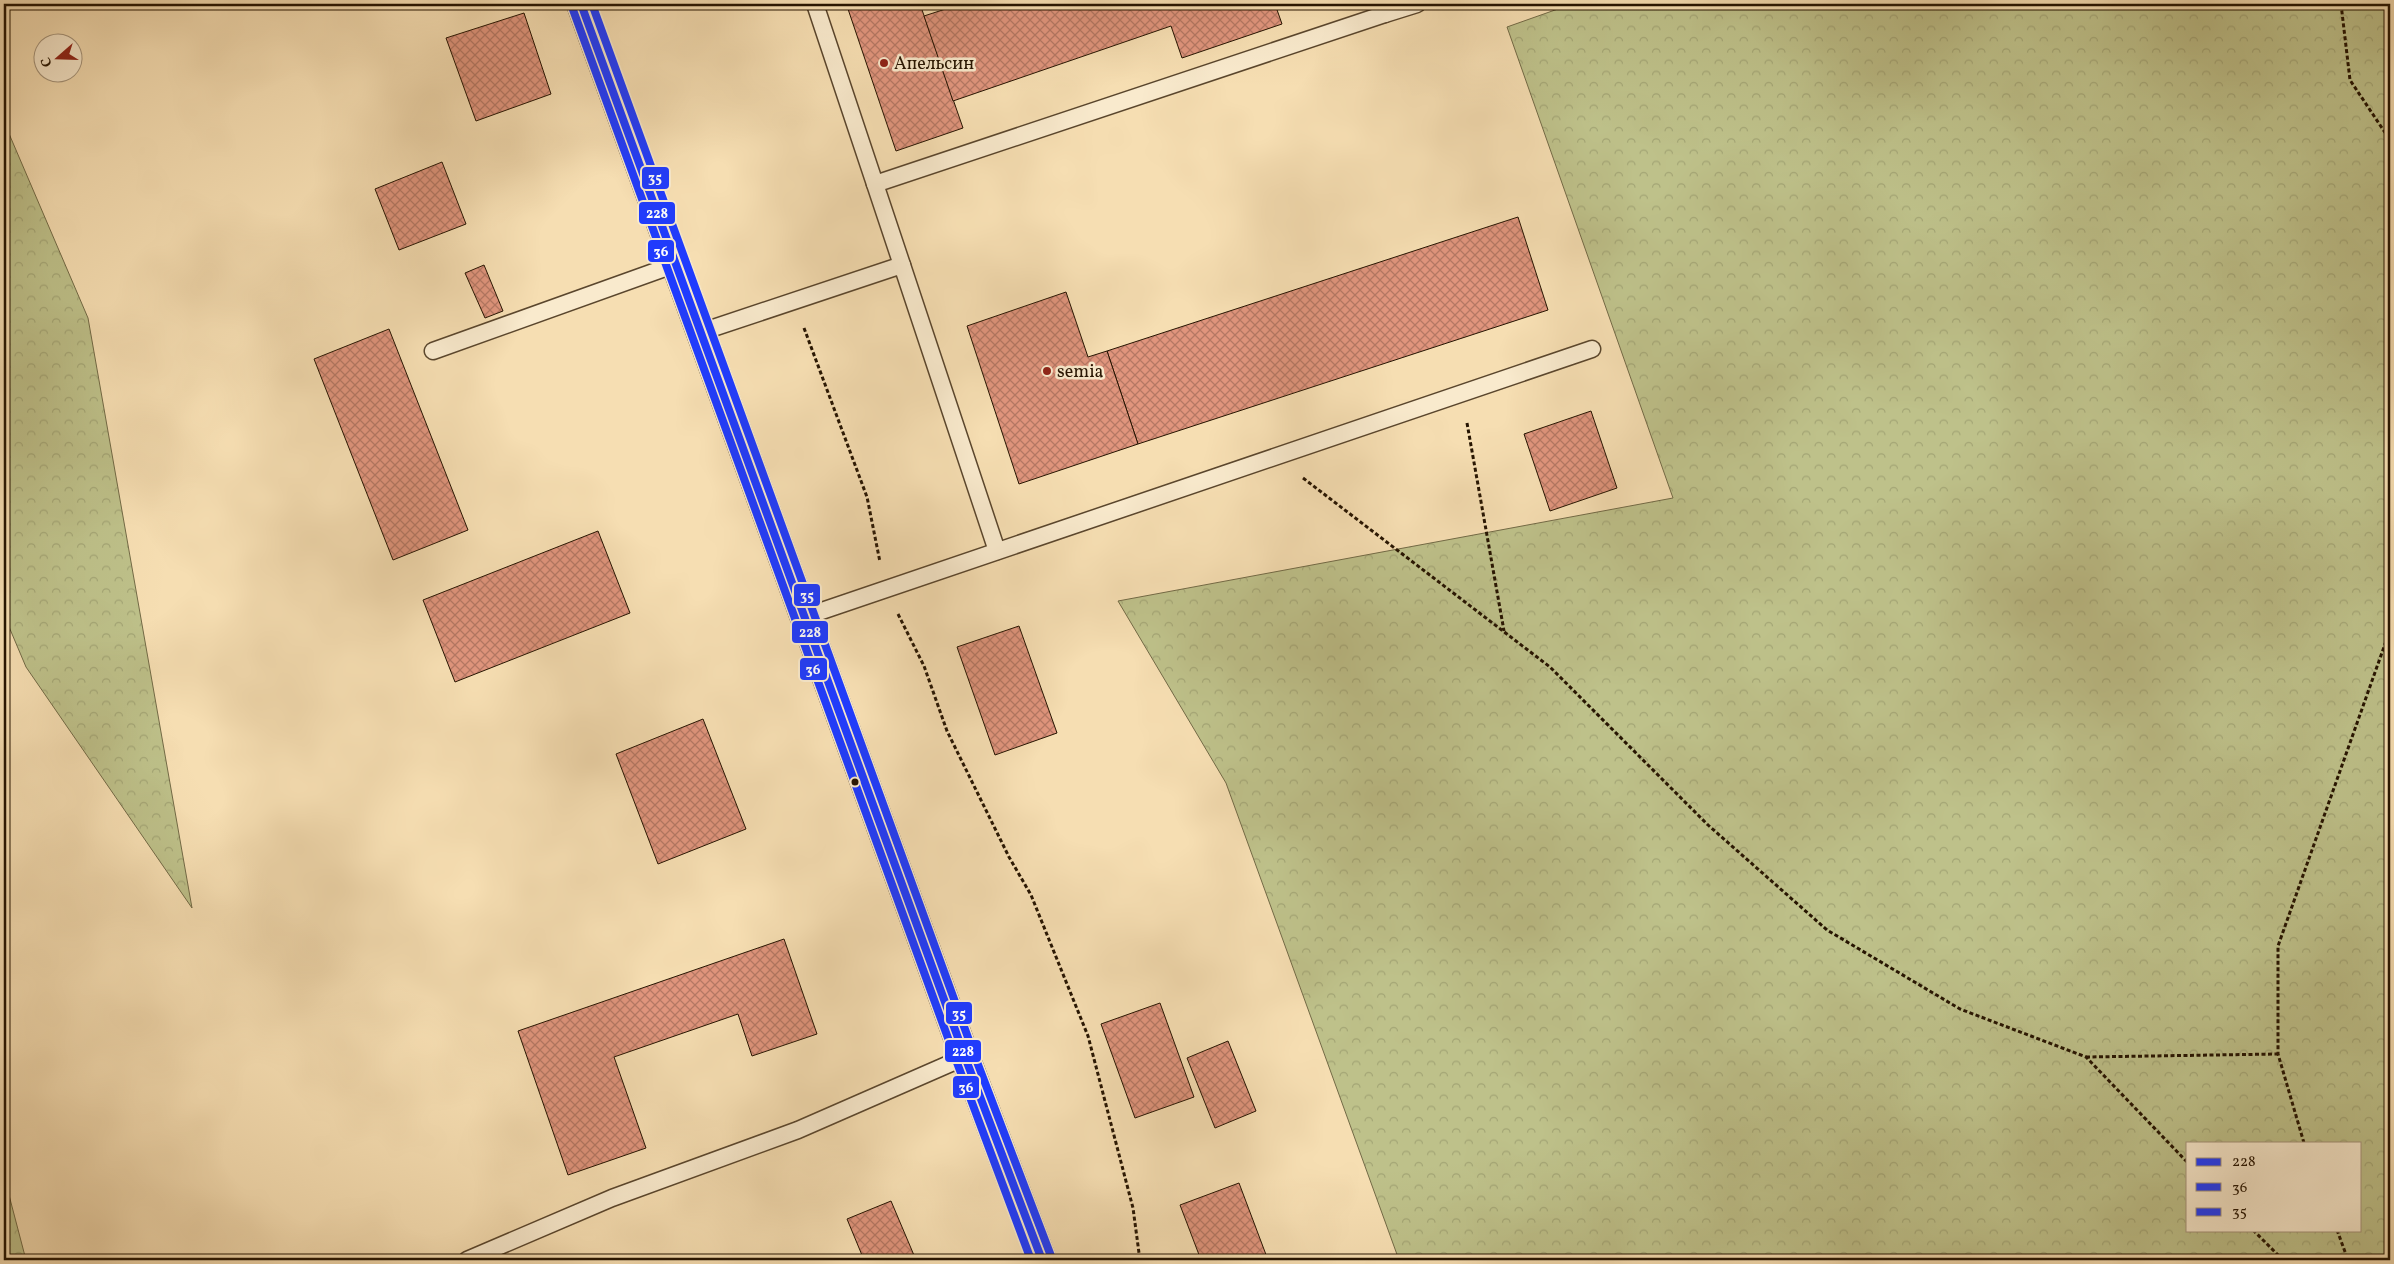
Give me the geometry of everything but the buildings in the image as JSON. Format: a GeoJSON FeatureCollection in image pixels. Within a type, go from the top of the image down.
{"type":"FeatureCollection","features":[{"type":"Feature","properties":{"kind":"main road"},"geometry":{"type":"LineString","coordinates":[[581,4],[965,1057],[1042,1260]]}},
{"type":"Feature","properties":{"kind":"lane"},"geometry":{"type":"LineString","coordinates":[[815,4],[997,552]]}},
{"type":"Feature","properties":{"kind":"lane"},"geometry":{"type":"LineString","coordinates":[[875,184],[1383,9],[1416,4]]}},
{"type":"Feature","properties":{"kind":"lane"},"geometry":{"type":"LineString","coordinates":[[432,351],[676,264]]}},
{"type":"Feature","properties":{"kind":"lane"},"geometry":{"type":"LineString","coordinates":[[701,332],[902,265]]}},
{"type":"Feature","properties":{"kind":"lane"},"geometry":{"type":"LineString","coordinates":[[804,617],[1592,349]]}},
{"type":"Feature","properties":{"kind":"lane"},"geometry":{"type":"LineString","coordinates":[[467,1260],[612,1198],[798,1130],[965,1057]]}},
{"type":"Feature","properties":{"kind":"path"},"geometry":{"type":"LineString","coordinates":[[2340,4],[2350,80],[2390,140]]}},
{"type":"Feature","properties":{"kind":"path"},"geometry":{"type":"LineString","coordinates":[[796,301],[814,357],[867,498],[886,589],[924,666],[947,731],[1009,857],[1031,895],[1088,1036],[1133,1208],[1139,1253],[1143,1260]]}},
{"type":"Feature","properties":{"kind":"path"},"geometry":{"type":"LineString","coordinates":[[1462,394],[1492,554],[1504,632]]}},
{"type":"Feature","properties":{"kind":"path"},"geometry":{"type":"LineString","coordinates":[[1276,457],[1550,667],[1708,825],[1827,930],[1960,1009],[2086,1057],[2278,1054]]}},
{"type":"Feature","properties":{"kind":"path"},"geometry":{"type":"LineString","coordinates":[[2304,1142],[2278,1054],[2278,946],[2390,630]]}},
{"type":"Feature","properties":{"kind":"path"},"geometry":{"type":"LineString","coordinates":[[2086,1057],[2186,1161]]}},
{"type":"Feature","properties":{"kind":"path"},"geometry":{"type":"LineString","coordinates":[[2255,1232],[2283,1260]]}},
{"type":"Feature","properties":{"kind":"path"},"geometry":{"type":"LineString","coordinates":[[2338,1232],[2348,1260]]}},
{"type":"Feature","properties":{"kind":"green space"},"geometry":{"type":"Polygon","coordinates":[[[1572,4],[2390,4],[2390,1260],[1399,1260],[1226,783],[1118,601],[1673,498],[1507,27],[1572,4]]]}},
{"type":"Feature","properties":{"kind":"green space"},"geometry":{"type":"Polygon","coordinates":[[[4,122],[88,318],[192,908],[26,667],[4,615],[4,122]]]}},
{"type":"Feature","properties":{"kind":"green space"},"geometry":{"type":"Polygon","coordinates":[[[4,1176],[26,1260],[4,1260],[4,1176]]]}},
{"type":"Feature","properties":{"kind":"transit line","name":"228"},"geometry":{"type":"LineString","coordinates":[[581,4],[965,1057],[1042,1260]]}},
{"type":"Feature","properties":{"kind":"transit line","name":"35"},"geometry":{"type":"LineString","coordinates":[[592,4],[974,1054],[1051,1256]]}},
{"type":"Feature","properties":{"kind":"transit line","name":"36"},"geometry":{"type":"LineString","coordinates":[[572,7],[956,1060],[1031,1260]]}},
{"type":"Feature","properties":{"kind":"place","name":"Апельсин"},"geometry":{"type":"Point","coordinates":[884,63]}},
{"type":"Feature","properties":{"kind":"place","name":"semia"},"geometry":{"type":"Point","coordinates":[1047,371]}}]}
